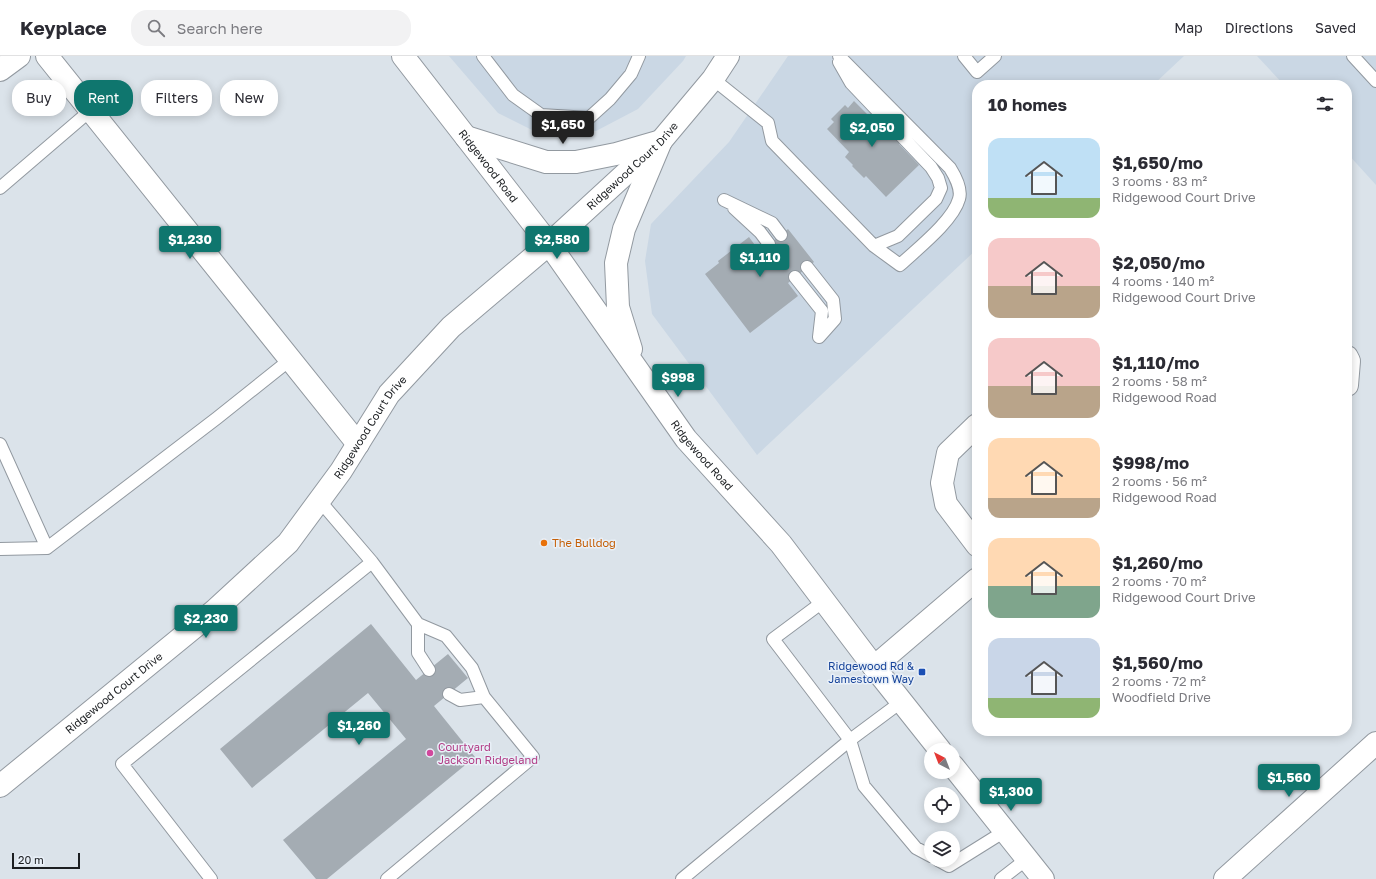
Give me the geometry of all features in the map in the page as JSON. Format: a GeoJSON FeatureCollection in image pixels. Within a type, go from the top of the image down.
{"type":"FeatureCollection","features":[{"type":"Feature","properties":{"kind":"street"},"geometry":{"type":"LineString","coordinates":[[0,70],[18,56]]}},
{"type":"Feature","properties":{"kind":"street"},"geometry":{"type":"LineString","coordinates":[[47,56],[74,89]]}},
{"type":"Feature","properties":{"kind":"street","name":"Ridgewood Road"},"geometry":{"type":"LineString","coordinates":[[403,56],[550,244],[686,439],[780,544],[874,668],[934,743]]}},
{"type":"Feature","properties":{"kind":"street","name":"Ridgewood Court Drive"},"geometry":{"type":"LineString","coordinates":[[0,786],[214,611],[288,543],[341,471],[389,394],[451,326],[550,244],[661,141],[713,79],[728,56]]}},
{"type":"Feature","properties":{"kind":"street"},"geometry":{"type":"LineString","coordinates":[[96,116],[358,444]]}},
{"type":"Feature","properties":{"kind":"street"},"geometry":{"type":"LineString","coordinates":[[466,137],[546,162],[576,162],[616,154],[661,141]]}},
{"type":"Feature","properties":{"kind":"street"},"geometry":{"type":"LineString","coordinates":[[637,369],[618,307],[616,263],[624,229],[661,141]]}},
{"type":"Feature","properties":{"kind":"street"},"geometry":{"type":"LineString","coordinates":[[972,430],[948,453],[942,483],[946,504],[972,538]]}},
{"type":"Feature","properties":{"kind":"street"},"geometry":{"type":"LineString","coordinates":[[874,668],[972,583]]}},
{"type":"Feature","properties":{"kind":"street"},"geometry":{"type":"LineString","coordinates":[[1225,879],[1376,743]]}},
{"type":"Feature","properties":{"kind":"street"},"geometry":{"type":"LineString","coordinates":[[960,775],[1043,879]]}},
{"type":"Feature","properties":{"kind":"lane"},"geometry":{"type":"LineString","coordinates":[[483,56],[513,95],[541,116],[589,118],[610,99],[631,74],[639,56]]}},
{"type":"Feature","properties":{"kind":"lane"},"geometry":{"type":"LineString","coordinates":[[835,56],[851,82],[931,167],[938,178],[941,188],[936,199],[898,236],[874,246]]}},
{"type":"Feature","properties":{"kind":"lane"},"geometry":{"type":"LineString","coordinates":[[713,79],[768,123],[772,141],[874,246],[900,265],[948,219],[960,199],[957,180],[950,168],[839,56]]}},
{"type":"Feature","properties":{"kind":"lane"},"geometry":{"type":"LineString","coordinates":[[964,56],[977,72],[995,56]]}},
{"type":"Feature","properties":{"kind":"lane"},"geometry":{"type":"LineString","coordinates":[[1354,56],[1376,81]]}},
{"type":"Feature","properties":{"kind":"lane"},"geometry":{"type":"LineString","coordinates":[[0,188],[84,116]]}},
{"type":"Feature","properties":{"kind":"lane"},"geometry":{"type":"LineString","coordinates":[[770,244],[760,232],[724,200],[772,223],[782,235]]}},
{"type":"Feature","properties":{"kind":"lane"},"geometry":{"type":"LineString","coordinates":[[795,277],[822,311],[819,337],[835,319],[833,300],[807,267]]}},
{"type":"Feature","properties":{"kind":"lane"},"geometry":{"type":"LineString","coordinates":[[0,548],[47,548],[217,418],[290,359]]}},
{"type":"Feature","properties":{"kind":"lane"},"geometry":{"type":"LineString","coordinates":[[0,444],[47,548]]}},
{"type":"Feature","properties":{"kind":"lane"},"geometry":{"type":"LineString","coordinates":[[319,500],[372,562],[418,624],[446,636],[472,668],[484,698],[533,757],[387,879]]}},
{"type":"Feature","properties":{"kind":"lane"},"geometry":{"type":"LineString","coordinates":[[211,879],[122,764],[372,562]]}},
{"type":"Feature","properties":{"kind":"lane"},"geometry":{"type":"LineString","coordinates":[[824,601],[773,639],[850,740],[864,786],[916,848],[924,852]]}},
{"type":"Feature","properties":{"kind":"lane"},"geometry":{"type":"LineString","coordinates":[[418,624],[418,653],[429,670]]}},
{"type":"Feature","properties":{"kind":"lane"},"geometry":{"type":"LineString","coordinates":[[449,694],[460,700],[484,698]]}},
{"type":"Feature","properties":{"kind":"lane"},"geometry":{"type":"LineString","coordinates":[[682,879],[850,740],[901,702]]}},
{"type":"Feature","properties":{"kind":"lane"},"geometry":{"type":"LineString","coordinates":[[960,859],[1005,831]]}},
{"type":"Feature","properties":{"kind":"lane"},"geometry":{"type":"LineString","coordinates":[[1001,879],[1027,859]]}},
{"type":"Feature","properties":{"kind":"shaded area"},"geometry":{"type":"Polygon","coordinates":[[[449,56],[686,56],[638,109],[596,131],[540,134],[498,113],[449,56]]]}},
{"type":"Feature","properties":{"kind":"shaded area"},"geometry":{"type":"Polygon","coordinates":[[[788,56],[1184,56],[1158,80],[972,80],[972,254],[757,455],[652,314],[645,261],[651,224],[729,142],[788,56]]]}},
{"type":"Feature","properties":{"kind":"shaded area"},"geometry":{"type":"Polygon","coordinates":[[[1257,56],[1376,56],[1376,185],[1352,159],[1352,80],[1279,80],[1257,56]]]}},
{"type":"Feature","properties":{"kind":"building"},"geometry":{"type":"Polygon","coordinates":[[[854,101],[878,125],[882,121],[904,139],[899,144],[919,165],[886,197],[866,176],[864,178],[852,166],[853,165],[845,157],[849,152],[827,129],[834,122],[831,119],[845,105],[848,108],[854,101]]]}},
{"type":"Feature","properties":{"kind":"building"},"geometry":{"type":"Polygon","coordinates":[[[788,229],[814,262],[788,283],[798,296],[750,333],[705,274],[719,263],[718,261],[749,237],[760,252],[788,229]]]}},
{"type":"Feature","properties":{"kind":"building","name":"Courtyard Jackson Ridgeland"},"geometry":{"type":"Polygon","coordinates":[[[371,624],[416,680],[448,654],[468,678],[434,706],[475,757],[327,879],[316,879],[283,840],[406,739],[368,693],[252,788],[220,749],[371,624]]]}},
{"type":"Feature","properties":{"kind":"place","name":"The Bulldog"},"geometry":{"type":"Point","coordinates":[544,543]}},
{"type":"Feature","properties":{"kind":"place","name":"Ridgewood Rd & Jamestown Way"},"geometry":{"type":"Point","coordinates":[922,672]}},
{"type":"Feature","properties":{"kind":"place","name":"Courtyard Jackson Ridgeland"},"geometry":{"type":"Point","coordinates":[430,753]}}]}
